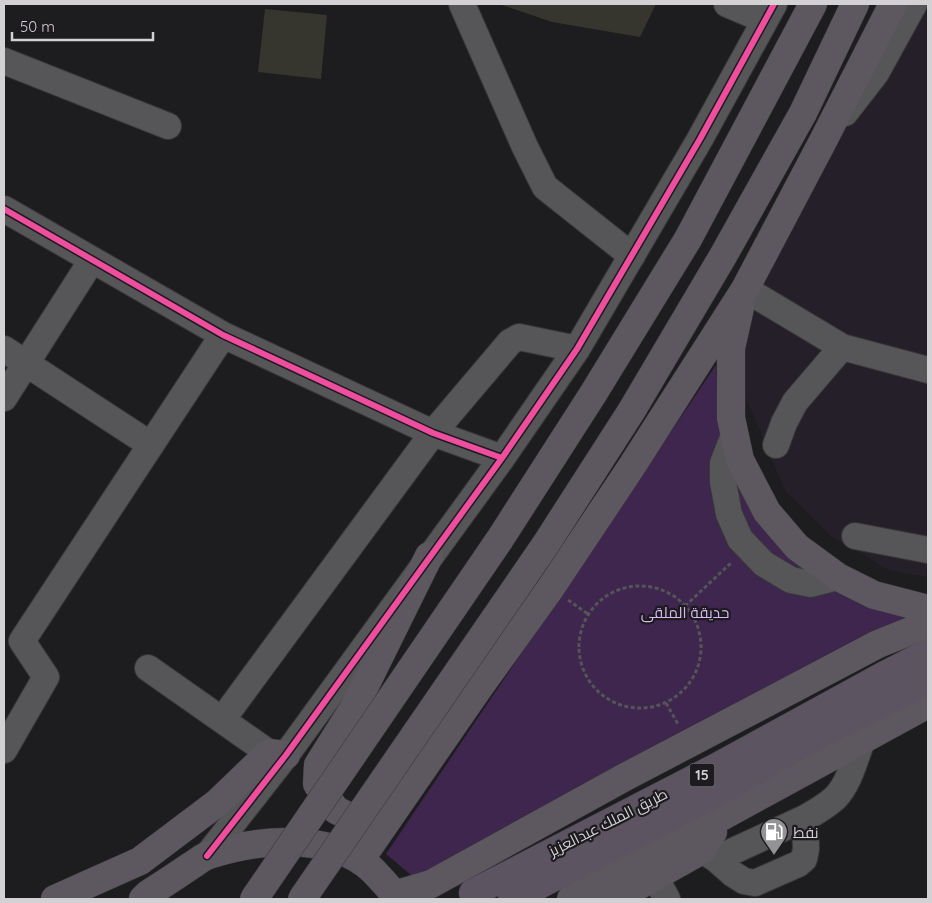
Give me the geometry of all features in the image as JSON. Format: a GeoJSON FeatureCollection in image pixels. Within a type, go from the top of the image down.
{"type":"FeatureCollection","features":[{"type":"Feature","properties":{"kind":"highway","name":"طريق الملك عبدالعزيز"},"geometry":{"type":"LineString","coordinates":[[473,892],[713,769],[928,653]]}},
{"type":"Feature","properties":{"kind":"highway","name":"طريق الملك عبدالعزيز"},"geometry":{"type":"LineString","coordinates":[[512,899],[716,794],[821,733],[928,682]]}},
{"type":"Feature","properties":{"kind":"main road"},"geometry":{"type":"LineString","coordinates":[[254,899],[500,538],[593,394],[688,239],[813,4]]}},
{"type":"Feature","properties":{"kind":"main road"},"geometry":{"type":"LineString","coordinates":[[302,899],[546,544],[632,410],[723,256],[803,113],[855,4]]}},
{"type":"Feature","properties":{"kind":"main road"},"geometry":{"type":"LineString","coordinates":[[360,860],[478,689],[556,581],[745,289],[893,4]]}},
{"type":"Feature","properties":{"kind":"main road"},"geometry":{"type":"LineString","coordinates":[[745,289],[731,348],[731,418],[740,460],[767,512],[797,548],[838,577],[874,594],[928,609]]}},
{"type":"Feature","properties":{"kind":"main road"},"geometry":{"type":"LineString","coordinates":[[429,556],[355,706],[318,765],[317,784],[336,810],[362,823],[395,796],[478,689]]}},
{"type":"Feature","properties":{"kind":"main road"},"geometry":{"type":"LineString","coordinates":[[143,899],[207,856],[262,842],[305,843],[340,850],[360,860],[377,874],[395,897],[431,884],[625,777],[878,644],[928,624]]}},
{"type":"Feature","properties":{"kind":"main road"},"geometry":{"type":"LineString","coordinates":[[571,899],[928,704]]}},
{"type":"Feature","properties":{"kind":"main road"},"geometry":{"type":"LineString","coordinates":[[55,899],[140,861],[216,804],[277,754]]}},
{"type":"Feature","properties":{"kind":"main road"},"geometry":{"type":"LineString","coordinates":[[615,899],[661,888],[709,855],[722,818]]}},
{"type":"Feature","properties":{"kind":"main road"},"geometry":{"type":"LineString","coordinates":[[444,899],[443,897],[466,864]]}},
{"type":"Feature","properties":{"kind":"street"},"geometry":{"type":"LineString","coordinates":[[462,4],[525,147],[545,186],[632,256]]}},
{"type":"Feature","properties":{"kind":"street"},"geometry":{"type":"LineString","coordinates":[[207,856],[277,754],[502,458],[577,349],[700,139],[769,12],[727,4]]}},
{"type":"Feature","properties":{"kind":"street"},"geometry":{"type":"LineString","coordinates":[[823,141],[876,73],[914,4]]}},
{"type":"Feature","properties":{"kind":"street"},"geometry":{"type":"LineString","coordinates":[[4,61],[168,126]]}},
{"type":"Feature","properties":{"kind":"street"},"geometry":{"type":"LineString","coordinates":[[4,210],[223,335],[433,433],[502,458]]}},
{"type":"Feature","properties":{"kind":"street"},"geometry":{"type":"LineString","coordinates":[[4,398],[92,260]]}},
{"type":"Feature","properties":{"kind":"street"},"geometry":{"type":"LineString","coordinates":[[745,289],[842,348],[928,370]]}},
{"type":"Feature","properties":{"kind":"street"},"geometry":{"type":"LineString","coordinates":[[4,750],[46,677],[13,636],[151,445],[223,335]]}},
{"type":"Feature","properties":{"kind":"street"},"geometry":{"type":"LineString","coordinates":[[222,720],[433,433],[510,342],[519,337],[577,349]]}},
{"type":"Feature","properties":{"kind":"street"},"geometry":{"type":"LineString","coordinates":[[776,445],[784,423],[795,402],[842,348]]}},
{"type":"Feature","properties":{"kind":"street"},"geometry":{"type":"LineString","coordinates":[[4,349],[151,445]]}},
{"type":"Feature","properties":{"kind":"street"},"geometry":{"type":"LineString","coordinates":[[734,435],[724,463],[723,482],[729,514],[740,539],[764,564],[791,580],[811,584],[838,577]]}},
{"type":"Feature","properties":{"kind":"street"},"geometry":{"type":"LineString","coordinates":[[855,536],[928,550]]}},
{"type":"Feature","properties":{"kind":"street"},"geometry":{"type":"LineString","coordinates":[[148,668],[222,720],[277,754]]}},
{"type":"Feature","properties":{"kind":"street"},"geometry":{"type":"LineString","coordinates":[[709,855],[805,818],[824,807],[836,796],[846,780],[862,741]]}},
{"type":"Feature","properties":{"kind":"street"},"geometry":{"type":"LineString","coordinates":[[709,855],[733,874],[755,883],[798,864],[804,859],[806,848],[805,818]]}},
{"type":"Feature","properties":{"kind":"path"},"geometry":{"type":"LineString","coordinates":[[685,606],[748,547]]}},
{"type":"Feature","properties":{"kind":"path"},"geometry":{"type":"LineString","coordinates":[[641,586],[665,591],[685,606],[693,616],[698,628],[701,640],[701,653],[699,666],[694,677],[677,696],[666,703],[654,707],[634,708],[615,703],[593,687],[581,664],[578,652],[582,626],[596,604],[616,590],[641,586]]}},
{"type":"Feature","properties":{"kind":"shaded area"},"geometry":{"type":"Polygon","coordinates":[[[900,4],[928,4],[928,577],[890,571],[831,536],[785,491],[733,367],[766,274],[900,4]]]}},
{"type":"Feature","properties":{"kind":"green space","name":"حديقة الملقى"},"geometry":{"type":"Polygon","coordinates":[[[716,365],[718,419],[729,471],[751,510],[783,552],[812,576],[915,620],[417,880],[386,854],[716,365]]]}},
{"type":"Feature","properties":{"kind":"building"},"geometry":{"type":"Polygon","coordinates":[[[499,4],[656,4],[640,37],[552,22],[499,4]]]}},
{"type":"Feature","properties":{"kind":"building"},"geometry":{"type":"Polygon","coordinates":[[[265,9],[327,15],[321,79],[258,72],[265,9]]]}},
{"type":"Feature","properties":{"kind":"cycle path"},"geometry":{"type":"LineString","coordinates":[[207,856],[286,755],[502,458],[577,349],[700,139],[774,4]]}},
{"type":"Feature","properties":{"kind":"cycle path"},"geometry":{"type":"LineString","coordinates":[[4,209],[223,335],[433,433],[502,458]]}},
{"type":"Feature","properties":{"kind":"place","name":"نفط"},"geometry":{"type":"Point","coordinates":[774,856]}}]}
